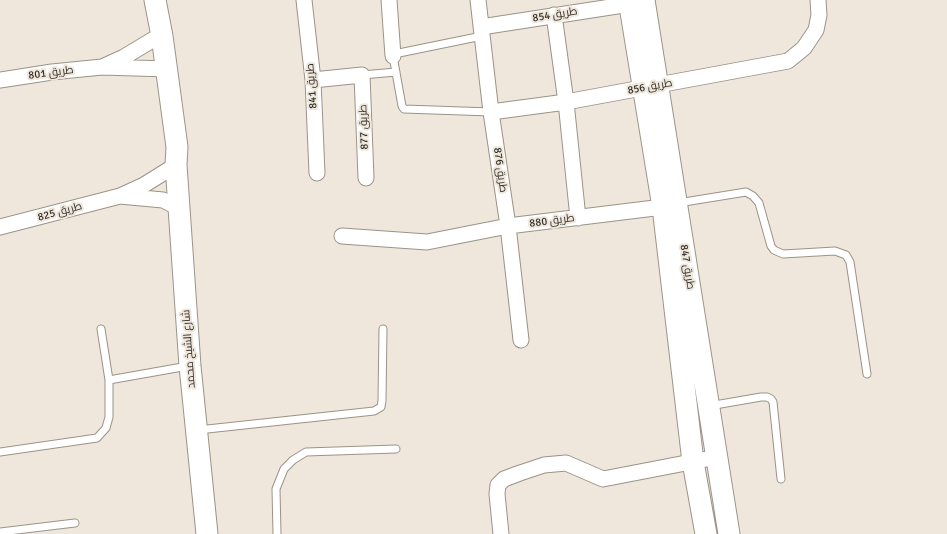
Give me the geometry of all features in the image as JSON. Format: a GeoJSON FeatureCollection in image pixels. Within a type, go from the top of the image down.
{"type":"FeatureCollection","features":[{"type":"Feature","properties":{"kind":"street","name":"شارع الشيخ محمد"},"geometry":{"type":"LineString","coordinates":[[146,0],[158,38]]}},
{"type":"Feature","properties":{"kind":"street","name":"شارع الشيخ محمد"},"geometry":{"type":"LineString","coordinates":[[155,0],[171,154],[176,165],[190,366],[207,534]]}},
{"type":"Feature","properties":{"kind":"street","name":"طريق 841"},"geometry":{"type":"LineString","coordinates":[[304,0],[313,80],[317,173]]}},
{"type":"Feature","properties":{"kind":"street"},"geometry":{"type":"LineString","coordinates":[[389,0],[393,56]]}},
{"type":"Feature","properties":{"kind":"street","name":"طريق 876"},"geometry":{"type":"LineString","coordinates":[[478,0],[491,112],[508,226],[521,340]]}},
{"type":"Feature","properties":{"kind":"street","name":"طريق 856"},"geometry":{"type":"LineString","coordinates":[[491,112],[566,102],[788,61],[804,48],[816,30],[818,0]]}},
{"type":"Feature","properties":{"kind":"street","name":"طريق 854"},"geometry":{"type":"LineString","coordinates":[[482,31],[554,15],[634,1]]}},
{"type":"Feature","properties":{"kind":"street","name":"طريق 847"},"geometry":{"type":"LineString","coordinates":[[634,1],[652,87],[670,205],[709,406],[729,534]]}},
{"type":"Feature","properties":{"kind":"street"},"geometry":{"type":"LineString","coordinates":[[554,15],[566,102],[578,218]]}},
{"type":"Feature","properties":{"kind":"street","name":"طريق 801"},"geometry":{"type":"LineString","coordinates":[[102,67],[124,57],[158,38]]}},
{"type":"Feature","properties":{"kind":"street","name":"طريق 801"},"geometry":{"type":"LineString","coordinates":[[0,80],[52,72],[102,67],[163,69]]}},
{"type":"Feature","properties":{"kind":"street"},"geometry":{"type":"LineString","coordinates":[[313,80],[362,75]]}},
{"type":"Feature","properties":{"kind":"street","name":"طريق 877"},"geometry":{"type":"LineString","coordinates":[[362,75],[366,178]]}},
{"type":"Feature","properties":{"kind":"street","name":"طريق 825"},"geometry":{"type":"LineString","coordinates":[[0,227],[120,196],[144,185],[176,165]]}},
{"type":"Feature","properties":{"kind":"street","name":"طريق 825"},"geometry":{"type":"LineString","coordinates":[[120,196],[163,200],[179,208]]}},
{"type":"Feature","properties":{"kind":"street","name":"طريق 847"},"geometry":{"type":"LineString","coordinates":[[670,205],[693,462],[706,534]]}},
{"type":"Feature","properties":{"kind":"street","name":"طريق 880"},"geometry":{"type":"LineString","coordinates":[[342,236],[427,242],[508,226],[670,205]]}},
{"type":"Feature","properties":{"kind":"street"},"geometry":{"type":"LineString","coordinates":[[501,534],[497,494],[498,485],[504,479],[520,473],[544,465],[566,463],[603,479],[717,457]]}},
{"type":"Feature","properties":{"kind":"lane"},"geometry":{"type":"LineString","coordinates":[[482,31],[399,53],[393,56],[402,106],[404,109],[491,112]]}},
{"type":"Feature","properties":{"kind":"lane"},"geometry":{"type":"LineString","coordinates":[[362,75],[396,72]]}},
{"type":"Feature","properties":{"kind":"lane"},"geometry":{"type":"LineString","coordinates":[[670,205],[746,192],[760,203],[771,246],[774,250],[783,254],[835,251],[846,256],[850,262],[867,374]]}},
{"type":"Feature","properties":{"kind":"lane"},"geometry":{"type":"LineString","coordinates":[[0,452],[97,438],[106,428],[109,417],[109,380],[101,329]]}},
{"type":"Feature","properties":{"kind":"lane"},"geometry":{"type":"LineString","coordinates":[[196,430],[374,411],[381,407],[382,401],[383,330]]}},
{"type":"Feature","properties":{"kind":"lane"},"geometry":{"type":"LineString","coordinates":[[109,380],[190,366]]}},
{"type":"Feature","properties":{"kind":"lane"},"geometry":{"type":"LineString","coordinates":[[709,406],[761,397],[767,397],[773,402],[781,479]]}},
{"type":"Feature","properties":{"kind":"lane"},"geometry":{"type":"LineString","coordinates":[[277,534],[276,489],[284,469],[293,460],[306,452],[396,449]]}},
{"type":"Feature","properties":{"kind":"lane"},"geometry":{"type":"LineString","coordinates":[[0,532],[75,523]]}}]}
